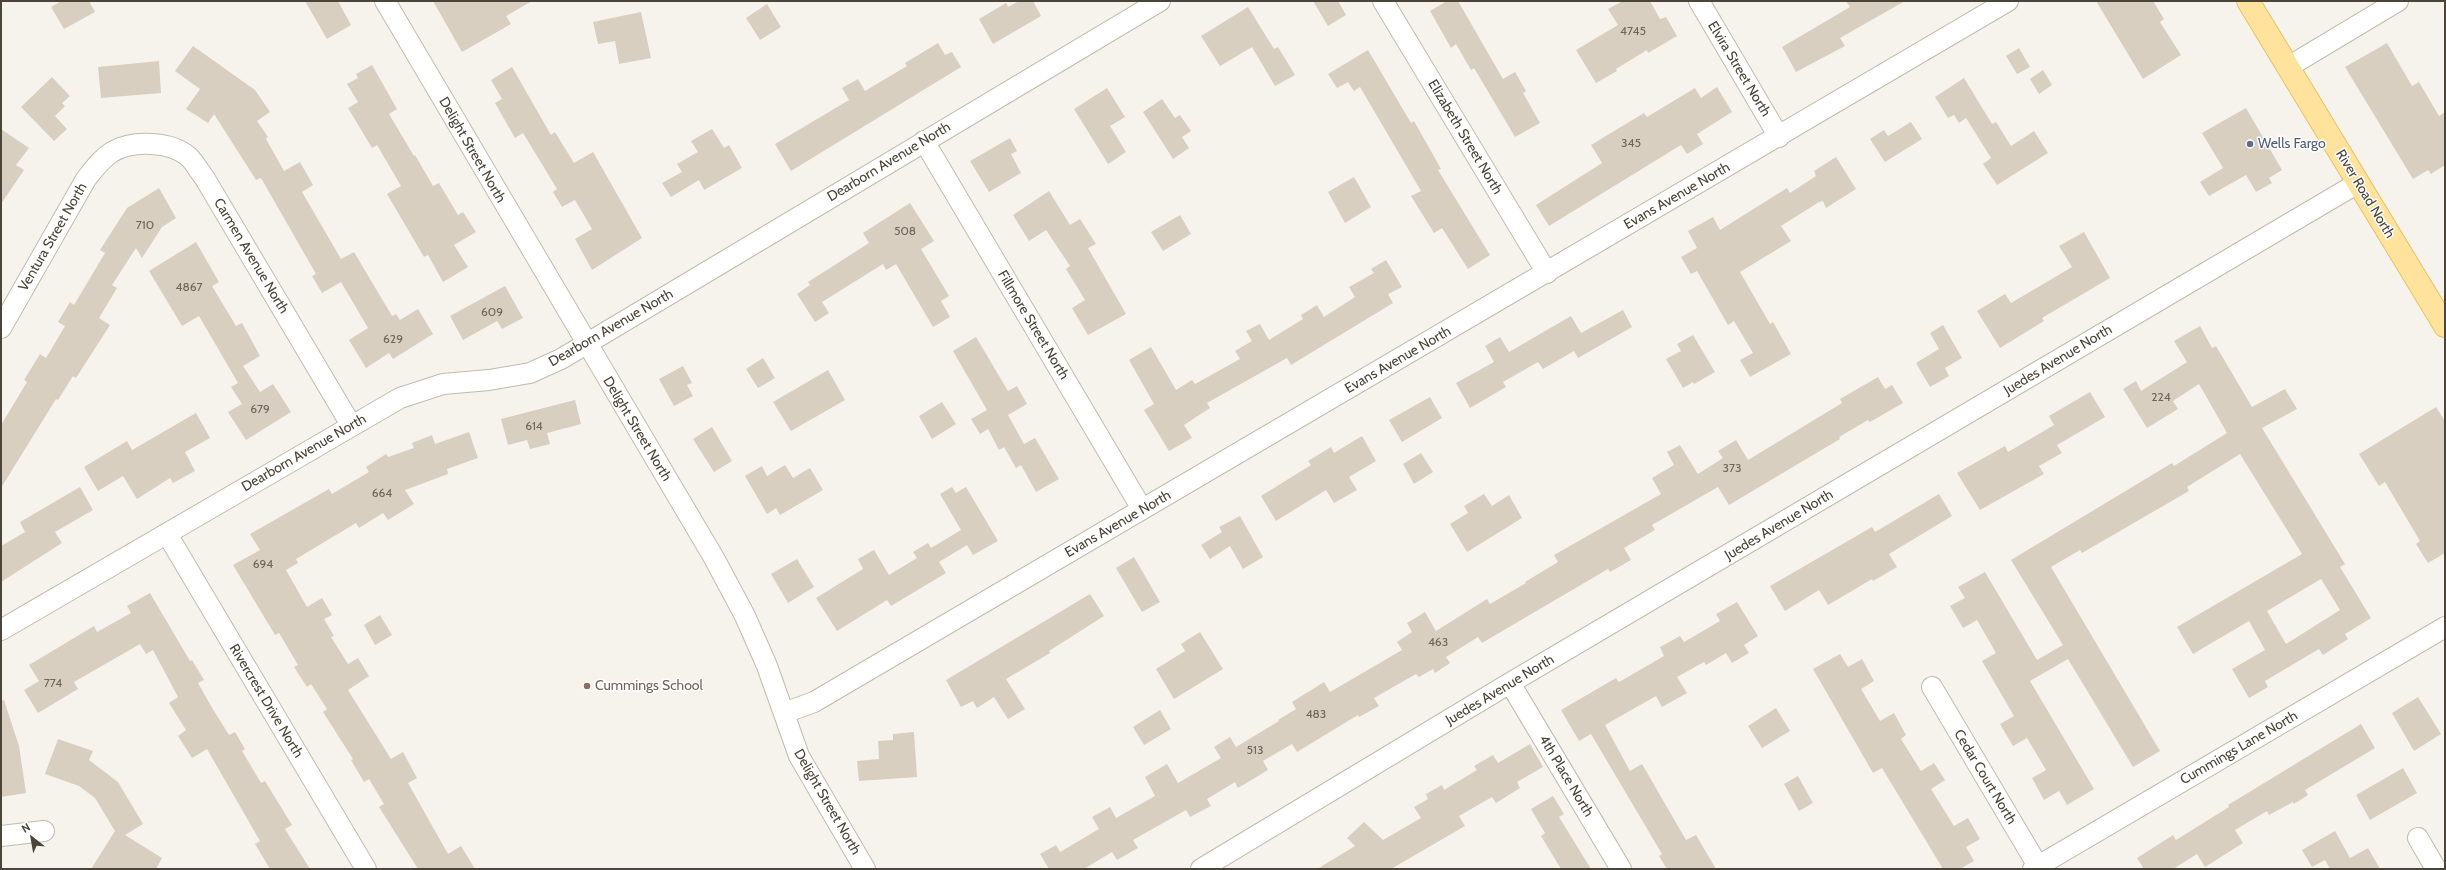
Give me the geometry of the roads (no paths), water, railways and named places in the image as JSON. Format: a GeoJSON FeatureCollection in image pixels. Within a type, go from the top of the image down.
{"type":"FeatureCollection","features":[{"type":"Feature","properties":{"kind":"main road","name":"River Road North"},"geometry":{"type":"LineString","coordinates":[[2248,1],[2445,326]]}},
{"type":"Feature","properties":{"kind":"street","name":"Delight Street North"},"geometry":{"type":"LineString","coordinates":[[384,1],[734,596],[767,666],[799,756],[865,869]]}},
{"type":"Feature","properties":{"kind":"street","name":"Dearborn Avenue North"},"geometry":{"type":"LineString","coordinates":[[1,630],[351,425],[400,398],[443,384],[489,380],[530,373],[586,345],[924,141],[1160,1]]}},
{"type":"Feature","properties":{"kind":"street","name":"Elizabeth Street North"},"geometry":{"type":"LineString","coordinates":[[1383,1],[1547,273]]}},
{"type":"Feature","properties":{"kind":"street","name":"Elvira Street North"},"geometry":{"type":"LineString","coordinates":[[1699,1],[1779,137]]}},
{"type":"Feature","properties":{"kind":"street","name":"Evans Avenue North"},"geometry":{"type":"LineString","coordinates":[[784,713],[814,702],[1779,137],[2008,1]]}},
{"type":"Feature","properties":{"kind":"street"},"geometry":{"type":"LineString","coordinates":[[2288,67],[2398,1]]}},
{"type":"Feature","properties":{"kind":"street","name":"Fillmore Street North"},"geometry":{"type":"LineString","coordinates":[[924,141],[1142,509]]}},
{"type":"Feature","properties":{"kind":"street","name":"Carmen Avenue North"},"geometry":{"type":"LineString","coordinates":[[113,151],[137,144],[156,145],[175,149],[189,157],[204,177],[351,425]]}},
{"type":"Feature","properties":{"kind":"street","name":"Ventura Street North"},"geometry":{"type":"LineString","coordinates":[[1,326],[86,179],[98,163],[113,151]]}},
{"type":"Feature","properties":{"kind":"street","name":"Juedes Avenue North"},"geometry":{"type":"LineString","coordinates":[[1201,869],[1510,683],[2358,183]]}},
{"type":"Feature","properties":{"kind":"street","name":"Rivercrest Drive North"},"geometry":{"type":"LineString","coordinates":[[167,534],[366,869]]}},
{"type":"Feature","properties":{"kind":"street","name":"Cummings Lane North"},"geometry":{"type":"LineString","coordinates":[[2036,868],[2445,627]]}},
{"type":"Feature","properties":{"kind":"street","name":"4th Place North"},"geometry":{"type":"LineString","coordinates":[[1510,683],[1621,869]]}},
{"type":"Feature","properties":{"kind":"street","name":"Cedar Court North"},"geometry":{"type":"LineString","coordinates":[[1932,687],[2036,868]]}},
{"type":"Feature","properties":{"kind":"street"},"geometry":{"type":"LineString","coordinates":[[1,836],[44,832]]}},
{"type":"Feature","properties":{"kind":"street"},"geometry":{"type":"LineString","coordinates":[[2418,838],[2436,869]]}},
{"type":"Feature","properties":{"kind":"place","name":"Wells Fargo"},"geometry":{"type":"Point","coordinates":[2250,144]}},
{"type":"Feature","properties":{"kind":"place","name":"Cummings School"},"geometry":{"type":"Point","coordinates":[587,686]}}]}
